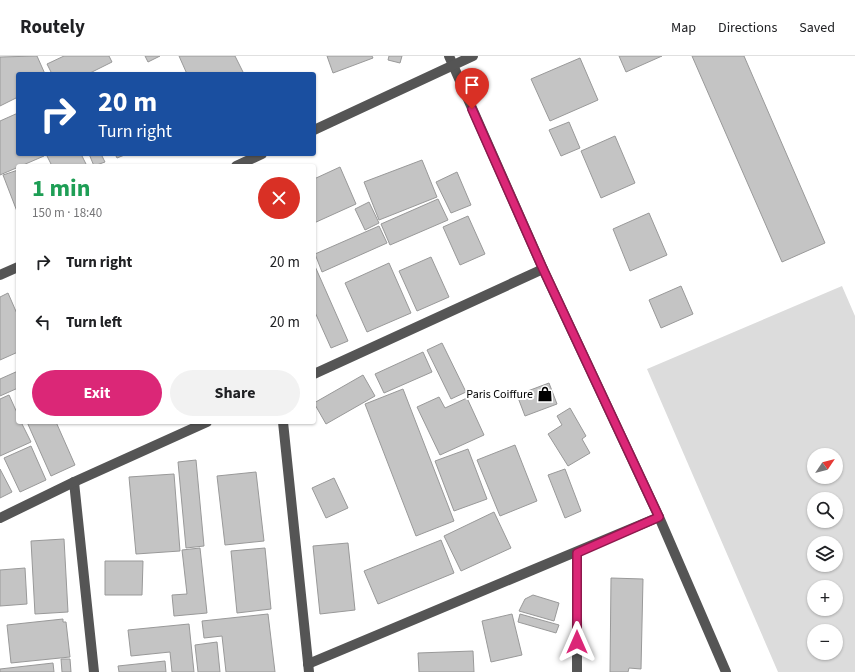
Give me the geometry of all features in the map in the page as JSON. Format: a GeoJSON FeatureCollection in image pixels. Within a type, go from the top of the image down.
{"type":"FeatureCollection","features":[{"type":"Feature","properties":{"kind":"street"},"geometry":{"type":"LineString","coordinates":[[316,129],[451,61],[473,56]]}},
{"type":"Feature","properties":{"kind":"street"},"geometry":{"type":"LineString","coordinates":[[451,61],[543,269],[659,517],[726,672]]}},
{"type":"Feature","properties":{"kind":"street"},"geometry":{"type":"LineString","coordinates":[[240,164],[258,156]]}},
{"type":"Feature","properties":{"kind":"street"},"geometry":{"type":"LineString","coordinates":[[0,275],[16,268]]}},
{"type":"Feature","properties":{"kind":"street"},"geometry":{"type":"LineString","coordinates":[[316,373],[543,269]]}},
{"type":"Feature","properties":{"kind":"street"},"geometry":{"type":"LineString","coordinates":[[0,518],[74,482],[203,424]]}},
{"type":"Feature","properties":{"kind":"street"},"geometry":{"type":"LineString","coordinates":[[283,424],[309,668],[659,517]]}},
{"type":"Feature","properties":{"kind":"street"},"geometry":{"type":"LineString","coordinates":[[74,482],[94,672]]}},
{"type":"Feature","properties":{"kind":"street"},"geometry":{"type":"LineString","coordinates":[[577,553],[577,672]]}},
{"type":"Feature","properties":{"kind":"shaded area"},"geometry":{"type":"Polygon","coordinates":[[[842,286],[855,316],[855,672],[778,672],[647,369],[842,286]]]}},
{"type":"Feature","properties":{"kind":"building"},"geometry":{"type":"Polygon","coordinates":[[[37,56],[44,72],[16,72],[16,98],[0,106],[0,57],[37,56]]]}},
{"type":"Feature","properties":{"kind":"building"},"geometry":{"type":"Polygon","coordinates":[[[64,56],[109,56],[112,62],[92,72],[51,72],[47,64],[64,56]]]}},
{"type":"Feature","properties":{"kind":"building"},"geometry":{"type":"Polygon","coordinates":[[[145,56],[160,56],[148,62],[145,56]]]}},
{"type":"Feature","properties":{"kind":"building"},"geometry":{"type":"Polygon","coordinates":[[[179,56],[235,56],[243,72],[186,72],[179,56]]]}},
{"type":"Feature","properties":{"kind":"building"},"geometry":{"type":"Polygon","coordinates":[[[327,56],[372,56],[373,58],[333,73],[327,56]]]}},
{"type":"Feature","properties":{"kind":"building"},"geometry":{"type":"Polygon","coordinates":[[[389,56],[402,56],[400,63],[388,60],[389,56]]]}},
{"type":"Feature","properties":{"kind":"building"},"geometry":{"type":"Polygon","coordinates":[[[619,56],[662,56],[626,72],[619,56]]]}},
{"type":"Feature","properties":{"kind":"building"},"geometry":{"type":"Polygon","coordinates":[[[692,56],[744,56],[825,243],[782,262],[692,56]]]}},
{"type":"Feature","properties":{"kind":"building"},"geometry":{"type":"Polygon","coordinates":[[[580,58],[598,100],[550,121],[531,79],[580,58]]]}},
{"type":"Feature","properties":{"kind":"building"},"geometry":{"type":"Polygon","coordinates":[[[16,114],[16,156],[44,156],[25,164],[16,164],[16,168],[0,175],[0,121],[16,114]]]}},
{"type":"Feature","properties":{"kind":"building"},"geometry":{"type":"Polygon","coordinates":[[[569,122],[580,148],[561,156],[549,130],[569,122]]]}},
{"type":"Feature","properties":{"kind":"building"},"geometry":{"type":"Polygon","coordinates":[[[615,136],[635,183],[601,198],[581,151],[615,136]]]}},
{"type":"Feature","properties":{"kind":"building"},"geometry":{"type":"Polygon","coordinates":[[[47,156],[82,156],[86,164],[51,164],[47,156]]]}},
{"type":"Feature","properties":{"kind":"building"},"geometry":{"type":"Polygon","coordinates":[[[90,156],[102,156],[105,162],[100,164],[93,164],[90,156]]]}},
{"type":"Feature","properties":{"kind":"building"},"geometry":{"type":"Polygon","coordinates":[[[422,160],[437,197],[379,220],[364,182],[422,160]]]}},
{"type":"Feature","properties":{"kind":"building"},"geometry":{"type":"Polygon","coordinates":[[[340,167],[356,204],[316,222],[316,178],[340,167]]]}},
{"type":"Feature","properties":{"kind":"building"},"geometry":{"type":"Polygon","coordinates":[[[16,171],[16,209],[3,175],[16,171]]]}},
{"type":"Feature","properties":{"kind":"building"},"geometry":{"type":"Polygon","coordinates":[[[457,172],[471,205],[451,213],[436,182],[457,172]]]}},
{"type":"Feature","properties":{"kind":"building"},"geometry":{"type":"Polygon","coordinates":[[[438,199],[448,220],[390,245],[381,224],[438,199]]]}},
{"type":"Feature","properties":{"kind":"building"},"geometry":{"type":"Polygon","coordinates":[[[369,202],[379,223],[365,230],[355,209],[369,202]]]}},
{"type":"Feature","properties":{"kind":"building"},"geometry":{"type":"Polygon","coordinates":[[[649,213],[667,255],[630,271],[613,229],[649,213]]]}},
{"type":"Feature","properties":{"kind":"building"},"geometry":{"type":"Polygon","coordinates":[[[468,216],[485,254],[460,265],[443,227],[468,216]]]}},
{"type":"Feature","properties":{"kind":"building"},"geometry":{"type":"Polygon","coordinates":[[[379,226],[387,243],[322,272],[316,254],[379,226]]]}},
{"type":"Feature","properties":{"kind":"building"},"geometry":{"type":"Polygon","coordinates":[[[431,257],[449,297],[417,311],[399,271],[431,257]]]}},
{"type":"Feature","properties":{"kind":"building"},"geometry":{"type":"Polygon","coordinates":[[[389,263],[411,313],[367,332],[345,283],[389,263]]]}},
{"type":"Feature","properties":{"kind":"building"},"geometry":{"type":"Polygon","coordinates":[[[316,269],[348,341],[331,348],[316,314],[316,269]]]}},
{"type":"Feature","properties":{"kind":"building"},"geometry":{"type":"Polygon","coordinates":[[[681,286],[693,314],[661,328],[649,300],[681,286]]]}},
{"type":"Feature","properties":{"kind":"building"},"geometry":{"type":"Polygon","coordinates":[[[8,293],[16,311],[16,353],[0,360],[0,297],[8,293]]]}},
{"type":"Feature","properties":{"kind":"building"},"geometry":{"type":"Polygon","coordinates":[[[442,343],[466,392],[451,399],[427,350],[442,343]]]}},
{"type":"Feature","properties":{"kind":"building"},"geometry":{"type":"Polygon","coordinates":[[[423,352],[432,372],[384,393],[375,374],[423,352]]]}},
{"type":"Feature","properties":{"kind":"building"},"geometry":{"type":"Polygon","coordinates":[[[16,372],[16,389],[0,396],[0,379],[16,372]]]}},
{"type":"Feature","properties":{"kind":"building"},"geometry":{"type":"Polygon","coordinates":[[[363,375],[375,396],[326,424],[316,406],[316,402],[363,375]]]}},
{"type":"Feature","properties":{"kind":"building"},"geometry":{"type":"Polygon","coordinates":[[[549,383],[557,404],[525,416],[517,395],[549,383]]]}},
{"type":"Feature","properties":{"kind":"building"},"geometry":{"type":"Polygon","coordinates":[[[403,389],[454,521],[416,536],[365,404],[403,389]]]}},
{"type":"Feature","properties":{"kind":"building"},"geometry":{"type":"Polygon","coordinates":[[[9,395],[16,411],[16,424],[22,424],[31,442],[0,456],[0,399],[9,395]]]}},
{"type":"Feature","properties":{"kind":"building"},"geometry":{"type":"Polygon","coordinates":[[[439,397],[445,408],[467,398],[484,435],[440,455],[417,407],[439,397]]]}},
{"type":"Feature","properties":{"kind":"building"},"geometry":{"type":"Polygon","coordinates":[[[570,408],[586,436],[582,439],[590,453],[568,466],[548,434],[562,425],[557,416],[570,408]]]}},
{"type":"Feature","properties":{"kind":"building"},"geometry":{"type":"Polygon","coordinates":[[[28,424],[57,424],[75,465],[51,476],[28,424]]]}},
{"type":"Feature","properties":{"kind":"building"},"geometry":{"type":"Polygon","coordinates":[[[515,445],[537,501],[500,516],[477,460],[515,445]]]}},
{"type":"Feature","properties":{"kind":"building"},"geometry":{"type":"Polygon","coordinates":[[[31,446],[46,480],[20,492],[4,458],[31,446]]]}},
{"type":"Feature","properties":{"kind":"building"},"geometry":{"type":"Polygon","coordinates":[[[468,449],[487,499],[454,511],[435,461],[468,449]]]}},
{"type":"Feature","properties":{"kind":"building"},"geometry":{"type":"Polygon","coordinates":[[[196,460],[204,546],[186,548],[178,462],[196,460]]]}},
{"type":"Feature","properties":{"kind":"building"},"geometry":{"type":"Polygon","coordinates":[[[0,469],[12,492],[0,498],[0,469]]]}},
{"type":"Feature","properties":{"kind":"building"},"geometry":{"type":"Polygon","coordinates":[[[565,469],[581,511],[565,518],[548,475],[565,469]]]}},
{"type":"Feature","properties":{"kind":"building"},"geometry":{"type":"Polygon","coordinates":[[[256,472],[264,541],[225,545],[217,476],[256,472]]]}},
{"type":"Feature","properties":{"kind":"building"},"geometry":{"type":"Polygon","coordinates":[[[174,474],[180,551],[136,554],[129,477],[174,474]]]}},
{"type":"Feature","properties":{"kind":"building"},"geometry":{"type":"Polygon","coordinates":[[[334,478],[348,508],[326,518],[312,488],[334,478]]]}},
{"type":"Feature","properties":{"kind":"building"},"geometry":{"type":"Polygon","coordinates":[[[494,512],[511,548],[461,571],[444,536],[494,512]]]}},
{"type":"Feature","properties":{"kind":"building"},"geometry":{"type":"Polygon","coordinates":[[[64,539],[68,612],[35,614],[31,541],[64,539]]]}},
{"type":"Feature","properties":{"kind":"building"},"geometry":{"type":"Polygon","coordinates":[[[441,540],[454,573],[378,604],[364,571],[441,540]]]}},
{"type":"Feature","properties":{"kind":"building"},"geometry":{"type":"Polygon","coordinates":[[[348,543],[355,610],[320,614],[313,546],[348,543]]]}},
{"type":"Feature","properties":{"kind":"building"},"geometry":{"type":"Polygon","coordinates":[[[200,548],[207,613],[174,616],[172,595],[187,594],[182,550],[200,548]]]}},
{"type":"Feature","properties":{"kind":"building"},"geometry":{"type":"Polygon","coordinates":[[[265,548],[271,609],[237,613],[231,551],[265,548]]]}},
{"type":"Feature","properties":{"kind":"building"},"geometry":{"type":"Polygon","coordinates":[[[105,561],[143,561],[142,595],[105,595],[105,561]]]}},
{"type":"Feature","properties":{"kind":"building"},"geometry":{"type":"Polygon","coordinates":[[[25,568],[27,604],[0,606],[0,570],[25,568]]]}},
{"type":"Feature","properties":{"kind":"building"},"geometry":{"type":"Polygon","coordinates":[[[611,578],[643,579],[641,669],[629,668],[628,672],[610,672],[611,578]]]}},
{"type":"Feature","properties":{"kind":"building"},"geometry":{"type":"Polygon","coordinates":[[[533,595],[559,603],[554,621],[519,611],[525,599],[533,595]]]}},
{"type":"Feature","properties":{"kind":"building"},"geometry":{"type":"Polygon","coordinates":[[[268,614],[275,672],[226,672],[222,636],[204,638],[202,621],[268,614]]]}},
{"type":"Feature","properties":{"kind":"building"},"geometry":{"type":"Polygon","coordinates":[[[512,614],[522,655],[491,662],[482,621],[512,614]]]}},
{"type":"Feature","properties":{"kind":"building"},"geometry":{"type":"Polygon","coordinates":[[[520,614],[559,625],[556,633],[518,622],[520,614]]]}},
{"type":"Feature","properties":{"kind":"building"},"geometry":{"type":"Polygon","coordinates":[[[63,619],[63,622],[66,622],[70,657],[11,663],[7,625],[63,619]]]}},
{"type":"Feature","properties":{"kind":"building"},"geometry":{"type":"Polygon","coordinates":[[[189,624],[194,672],[172,672],[170,652],[131,656],[128,630],[189,624]]]}},
{"type":"Feature","properties":{"kind":"building"},"geometry":{"type":"Polygon","coordinates":[[[217,642],[220,672],[198,672],[195,645],[217,642]]]}},
{"type":"Feature","properties":{"kind":"building"},"geometry":{"type":"Polygon","coordinates":[[[473,651],[474,672],[419,672],[418,653],[473,651]]]}},
{"type":"Feature","properties":{"kind":"building"},"geometry":{"type":"Polygon","coordinates":[[[61,659],[70,659],[71,672],[62,672],[61,659]]]}},
{"type":"Feature","properties":{"kind":"building"},"geometry":{"type":"Polygon","coordinates":[[[165,661],[166,672],[119,672],[118,666],[165,661]]]}},
{"type":"Feature","properties":{"kind":"building"},"geometry":{"type":"Polygon","coordinates":[[[53,663],[54,672],[0,672],[0,669],[53,663]]]}},
{"type":"Feature","properties":{"kind":"place","name":"Paris Coiffure"},"geometry":{"type":"Point","coordinates":[545,394]}},
{"type":"Feature","properties":{"kind":"route"},"geometry":{"type":"LineString","coordinates":[[472,109],[543,269],[659,517],[577,553],[577,642]]}}]}
